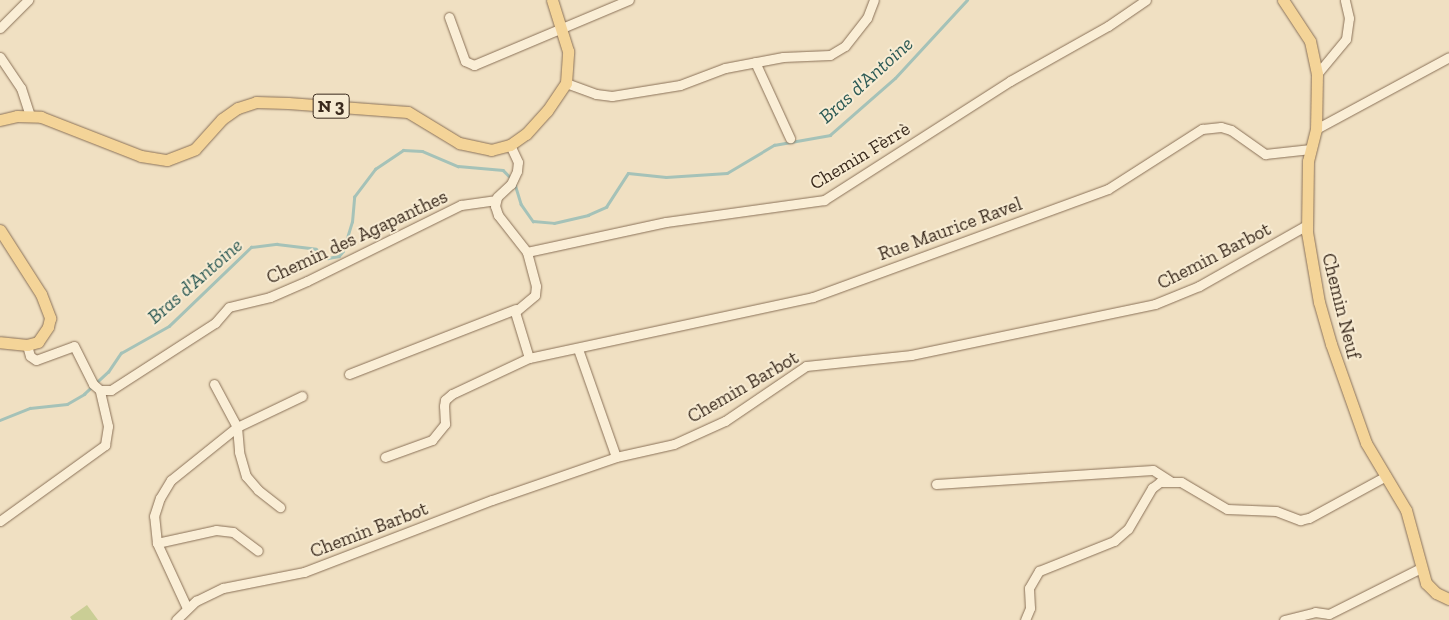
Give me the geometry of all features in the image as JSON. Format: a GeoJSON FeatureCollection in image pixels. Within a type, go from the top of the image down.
{"type":"FeatureCollection","features":[{"type":"Feature","properties":{"kind":"main road"},"geometry":{"type":"LineString","coordinates":[[552,0],[568,51],[566,83]]}},
{"type":"Feature","properties":{"kind":"main road","name":"Chemin Neuf"},"geometry":{"type":"LineString","coordinates":[[1283,0],[1310,41],[1317,74],[1316,129],[1308,161],[1307,225],[1319,302],[1340,377],[1366,443],[1406,510],[1421,568],[1430,588],[1449,599]]}},
{"type":"Feature","properties":{"kind":"main road","name":"N 3"},"geometry":{"type":"LineString","coordinates":[[0,120],[30,116],[54,122],[153,160],[180,157],[204,141],[222,119],[238,108],[256,102],[408,112],[473,148],[491,150],[510,145],[540,120],[566,83]]}},
{"type":"Feature","properties":{"kind":"main road"},"geometry":{"type":"LineString","coordinates":[[0,230],[48,306],[48,328],[38,342],[27,345],[0,342]]}},
{"type":"Feature","properties":{"kind":"street"},"geometry":{"type":"LineString","coordinates":[[0,28],[28,0]]}},
{"type":"Feature","properties":{"kind":"street"},"geometry":{"type":"LineString","coordinates":[[448,17],[465,61],[474,66],[628,0]]}},
{"type":"Feature","properties":{"kind":"street"},"geometry":{"type":"LineString","coordinates":[[566,83],[596,94],[612,96],[680,85],[725,68],[755,62],[838,52],[867,18],[874,0]]}},
{"type":"Feature","properties":{"kind":"street","name":"Chemin Fèrrè"},"geometry":{"type":"LineString","coordinates":[[527,252],[666,222],[824,200],[1010,80],[1108,26],[1146,0]]}},
{"type":"Feature","properties":{"kind":"street"},"geometry":{"type":"LineString","coordinates":[[1317,74],[1346,39],[1349,18],[1345,0]]}},
{"type":"Feature","properties":{"kind":"street"},"geometry":{"type":"LineString","coordinates":[[0,57],[22,88],[30,116]]}},
{"type":"Feature","properties":{"kind":"street"},"geometry":{"type":"LineString","coordinates":[[1316,129],[1449,58]]}},
{"type":"Feature","properties":{"kind":"street"},"geometry":{"type":"LineString","coordinates":[[755,62],[790,138]]}},
{"type":"Feature","properties":{"kind":"street","name":"Rue Maurice Ravel"},"geometry":{"type":"LineString","coordinates":[[385,457],[432,440],[445,424],[445,400],[452,394],[529,358],[578,349],[813,296],[1108,189],[1202,129],[1221,127],[1231,130],[1265,154],[1311,150]]}},
{"type":"Feature","properties":{"kind":"street"},"geometry":{"type":"LineString","coordinates":[[349,374],[516,309],[535,295],[536,286],[527,252],[498,215],[495,200],[517,171],[518,162],[510,145]]}},
{"type":"Feature","properties":{"kind":"street","name":"Chemin des Agapanthes"},"geometry":{"type":"LineString","coordinates":[[100,390],[111,390],[169,354],[215,323],[229,307],[270,297],[307,281],[461,205],[495,200]]}},
{"type":"Feature","properties":{"kind":"street","name":"Chemin Barbot"},"geometry":{"type":"LineString","coordinates":[[176,620],[187,608],[223,588],[304,572],[492,500],[616,457],[674,444],[725,420],[806,366],[911,354],[1155,304],[1199,286],[1307,225]]}},
{"type":"Feature","properties":{"kind":"street"},"geometry":{"type":"LineString","coordinates":[[516,309],[516,322],[529,358]]}},
{"type":"Feature","properties":{"kind":"street"},"geometry":{"type":"LineString","coordinates":[[0,521],[105,444],[108,426],[100,390],[92,384],[77,348],[70,345],[36,360],[30,356],[27,345]]}},
{"type":"Feature","properties":{"kind":"street"},"geometry":{"type":"LineString","coordinates":[[578,349],[616,457]]}},
{"type":"Feature","properties":{"kind":"street"},"geometry":{"type":"LineString","coordinates":[[214,384],[236,427],[239,452],[246,476],[258,490],[280,507]]}},
{"type":"Feature","properties":{"kind":"street"},"geometry":{"type":"LineString","coordinates":[[187,608],[157,543],[154,516],[171,480],[236,427],[302,396]]}},
{"type":"Feature","properties":{"kind":"street"},"geometry":{"type":"LineString","coordinates":[[936,484],[1154,470],[1170,481],[1198,490],[1227,509],[1276,511],[1300,520],[1309,518],[1386,476]]}},
{"type":"Feature","properties":{"kind":"street"},"geometry":{"type":"LineString","coordinates":[[1025,620],[1030,608],[1029,588],[1039,571],[1114,541],[1128,529],[1152,488],[1160,482],[1170,481]]}},
{"type":"Feature","properties":{"kind":"street"},"geometry":{"type":"LineString","coordinates":[[157,543],[216,530],[232,532],[258,551]]}},
{"type":"Feature","properties":{"kind":"street"},"geometry":{"type":"LineString","coordinates":[[1284,620],[1315,612],[1329,614],[1421,568]]}},
{"type":"Feature","properties":{"kind":"green space"},"geometry":{"type":"Polygon","coordinates":[[[87,605],[98,620],[72,620],[70,617],[87,605]]]}},
{"type":"Feature","properties":{"kind":"waterway","name":"Bras d'Antoine"},"geometry":{"type":"LineString","coordinates":[[515,184],[521,204],[533,221],[554,223],[588,215],[606,207],[628,173],[666,177],[727,173],[774,145],[830,135],[895,78],[967,0]]}},
{"type":"Feature","properties":{"kind":"waterway","name":"Bras d'Antoine"},"geometry":{"type":"LineString","coordinates":[[0,420],[30,408],[67,404],[84,394],[108,372],[121,353],[169,326],[251,247],[277,244],[316,249],[328,258],[339,256],[343,251],[352,222],[354,197],[375,169],[403,150],[422,151],[458,166],[503,170],[511,178]]}}]}
